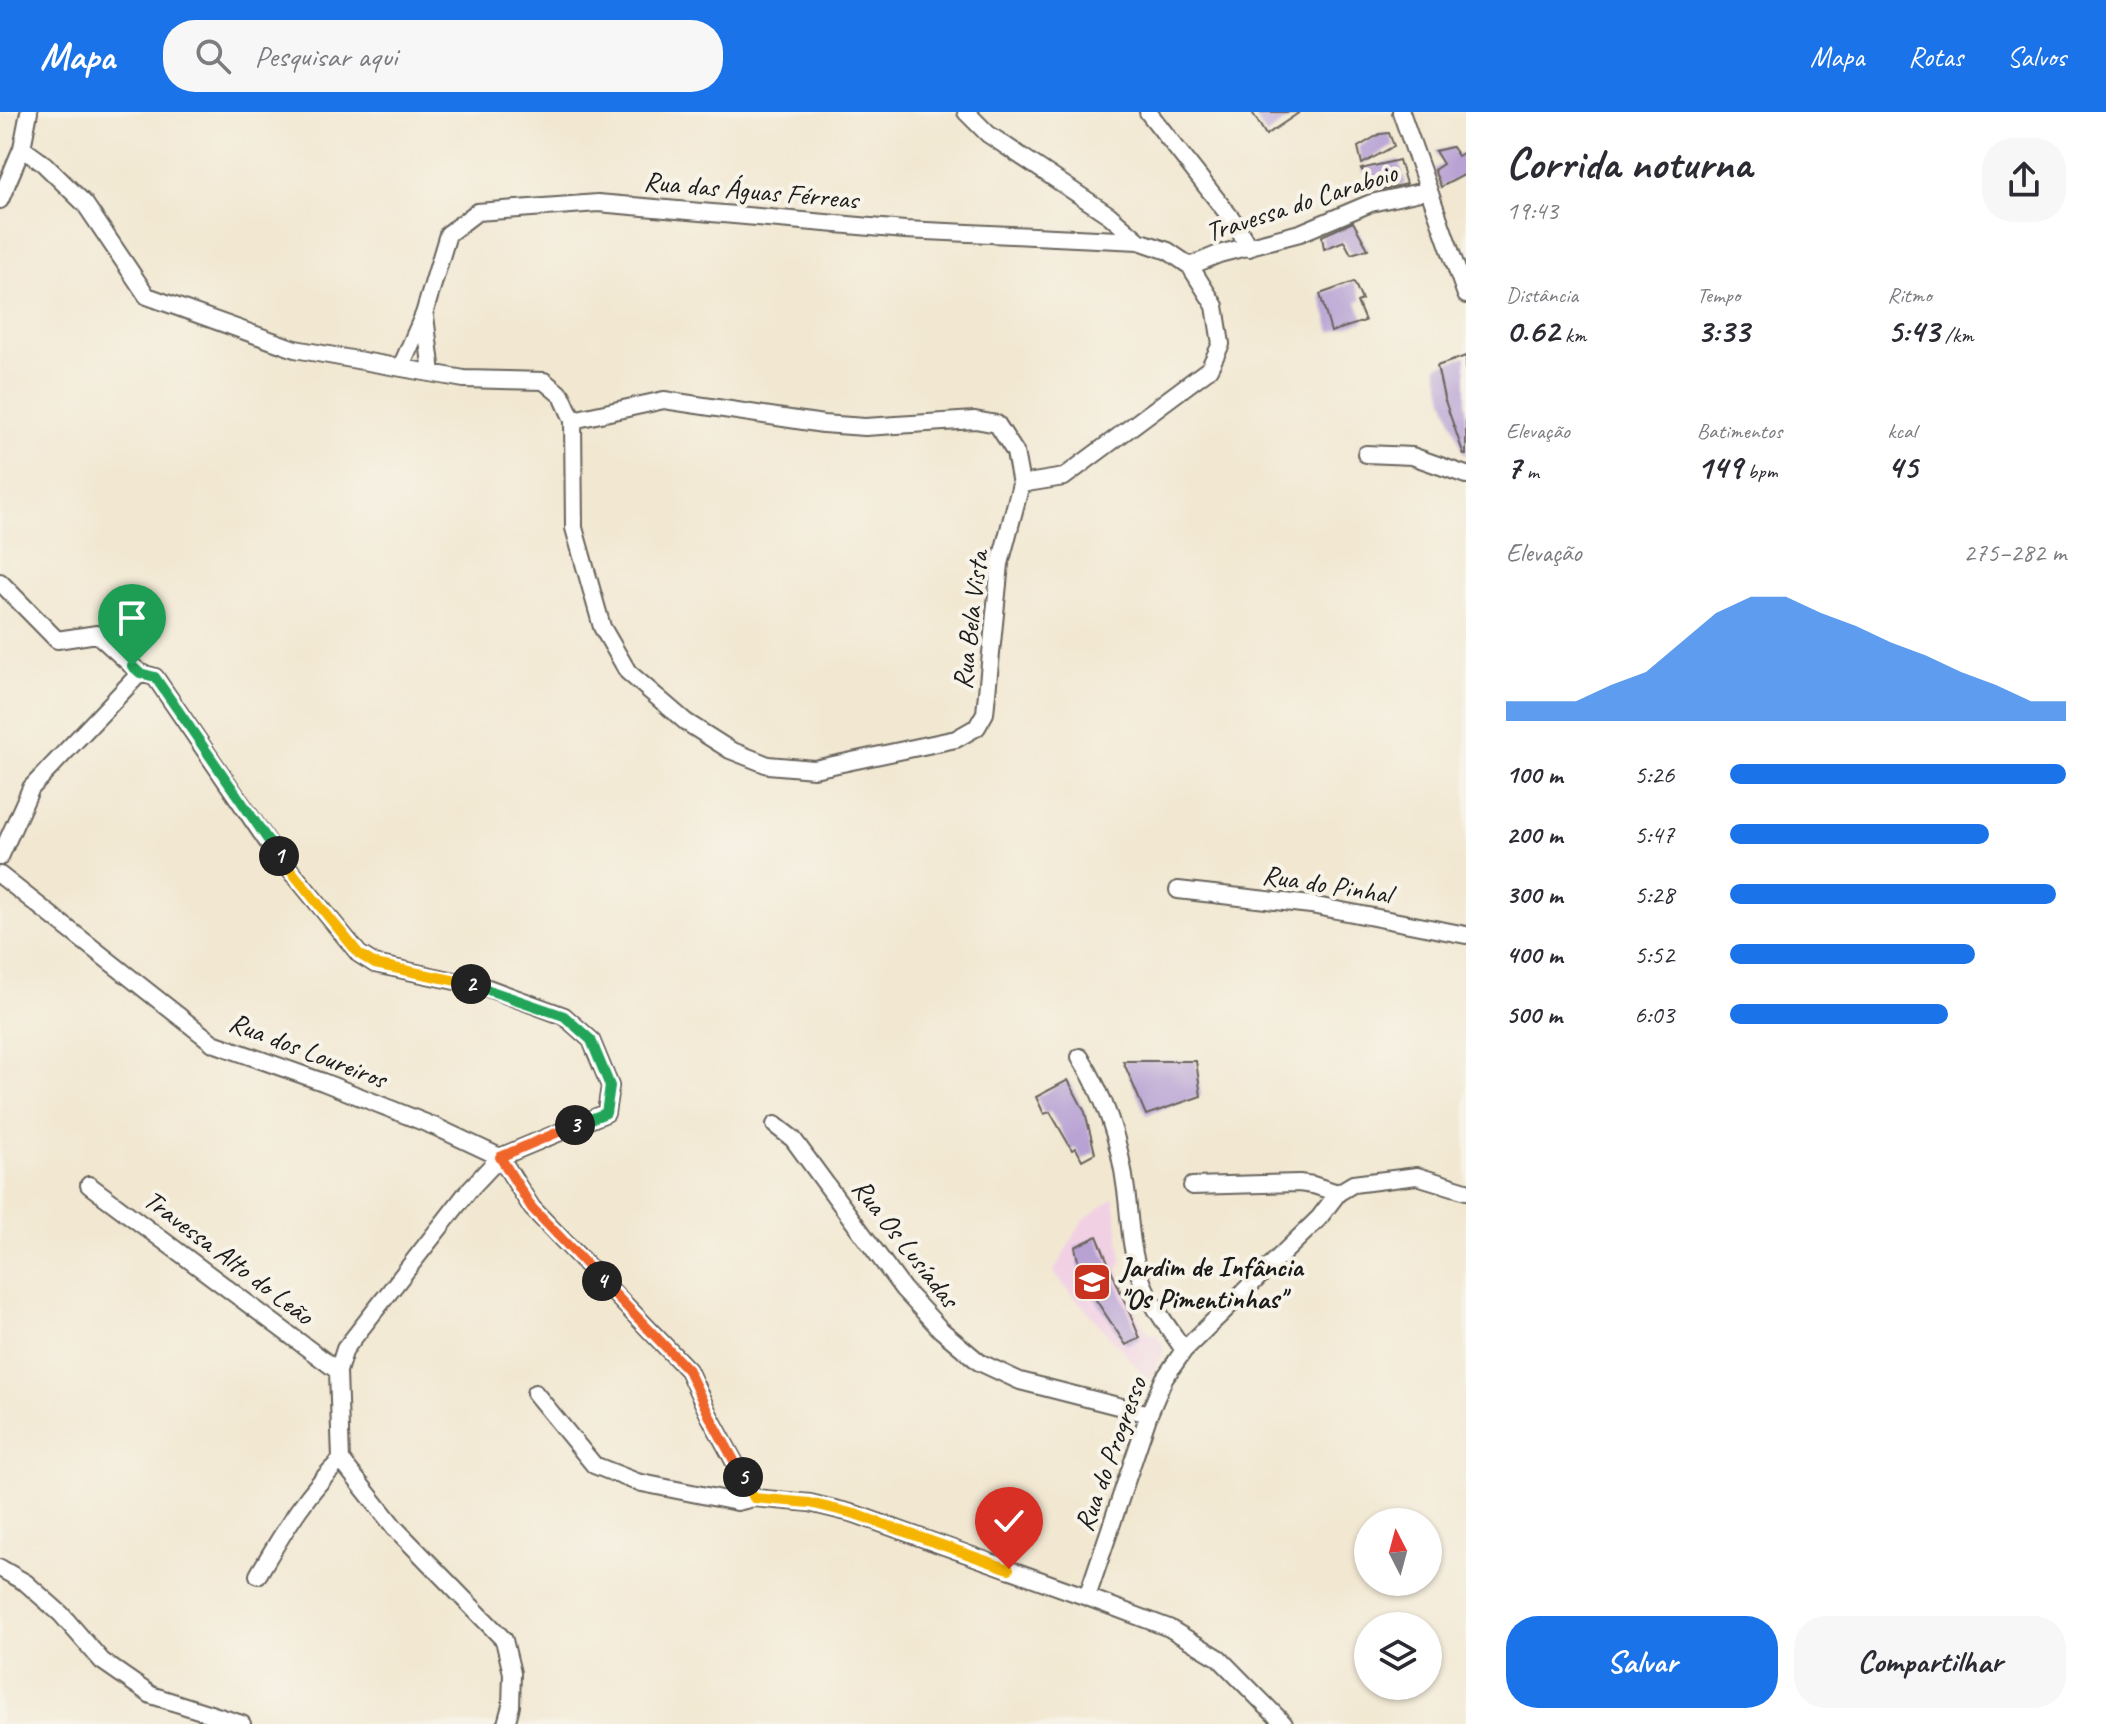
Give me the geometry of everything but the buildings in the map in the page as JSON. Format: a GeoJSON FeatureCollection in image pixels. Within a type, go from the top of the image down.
{"type":"FeatureCollection","features":[{"type":"Feature","properties":{"kind":"street"},"geometry":{"type":"LineString","coordinates":[[0,200],[22,148],[29,112]]}},
{"type":"Feature","properties":{"kind":"street"},"geometry":{"type":"LineString","coordinates":[[22,148],[44,164],[85,204],[147,296],[295,349],[464,379],[544,381],[562,396],[573,420],[664,400],[823,424],[865,427],[975,420],[997,424],[1015,452],[1021,484],[1064,477],[1209,369],[1221,344],[1215,306],[1190,266],[1168,251],[1139,241],[1109,215],[988,134],[966,112]]}},
{"type":"Feature","properties":{"kind":"street"},"geometry":{"type":"LineString","coordinates":[[1148,112],[1235,223],[1249,248]]}},
{"type":"Feature","properties":{"kind":"street"},"geometry":{"type":"LineString","coordinates":[[1401,112],[1466,295]]}},
{"type":"Feature","properties":{"kind":"street","name":"Travessa do Caraboio"},"geometry":{"type":"LineString","coordinates":[[1190,266],[1219,254],[1300,233],[1371,203],[1429,190]]}},
{"type":"Feature","properties":{"kind":"street","name":"Rua das Águas Férreas"},"geometry":{"type":"LineString","coordinates":[[401,367],[424,314],[448,234],[477,212],[598,203],[905,230],[1139,241]]}},
{"type":"Feature","properties":{"kind":"street","name":"Rua das Águas Férreas"},"geometry":{"type":"LineString","coordinates":[[424,314],[432,373]]}},
{"type":"Feature","properties":{"kind":"street","name":"Rua Bela Vista"},"geometry":{"type":"LineString","coordinates":[[573,420],[574,528],[602,627],[628,672],[686,722],[730,750],[768,765],[814,769],[956,739],[977,727],[985,713],[1000,564],[1021,484]]}},
{"type":"Feature","properties":{"kind":"street"},"geometry":{"type":"LineString","coordinates":[[1366,454],[1412,456],[1466,475]]}},
{"type":"Feature","properties":{"kind":"street"},"geometry":{"type":"LineString","coordinates":[[0,582],[57,640],[97,634],[140,673],[155,677],[269,844],[359,954],[375,964],[488,988],[564,1016],[591,1040],[610,1086],[606,1113],[500,1157],[469,1190],[345,1349],[338,1371],[341,1460],[395,1528],[504,1640],[512,1673],[511,1706],[506,1724]]}},
{"type":"Feature","properties":{"kind":"street"},"geometry":{"type":"LineString","coordinates":[[0,857],[31,788],[140,673]]}},
{"type":"Feature","properties":{"kind":"street","name":"Rua dos Loureiros"},"geometry":{"type":"LineString","coordinates":[[0,875],[213,1043],[436,1127],[500,1157]]}},
{"type":"Feature","properties":{"kind":"street","name":"Rua do Pinhal"},"geometry":{"type":"LineString","coordinates":[[1178,890],[1311,905],[1466,935]]}},
{"type":"Feature","properties":{"kind":"street"},"geometry":{"type":"LineString","coordinates":[[1080,1057],[1097,1083],[1110,1113],[1126,1186],[1132,1248],[1140,1277],[1158,1312],[1184,1350]]}},
{"type":"Feature","properties":{"kind":"street","name":"Rua Os Lusíadas"},"geometry":{"type":"LineString","coordinates":[[775,1125],[793,1139],[903,1289],[941,1330],[979,1362],[1020,1381],[1149,1414]]}},
{"type":"Feature","properties":{"kind":"street"},"geometry":{"type":"LineString","coordinates":[[500,1157],[532,1208],[688,1370],[754,1498]]}},
{"type":"Feature","properties":{"kind":"street"},"geometry":{"type":"LineString","coordinates":[[1192,1186],[1299,1183],[1338,1193],[1353,1184],[1417,1176],[1466,1191]]}},
{"type":"Feature","properties":{"kind":"street","name":"Travessa Alto do Leão"},"geometry":{"type":"LineString","coordinates":[[89,1185],[338,1371]]}},
{"type":"Feature","properties":{"kind":"street","name":"Rua do Progresso"},"geometry":{"type":"LineString","coordinates":[[1087,1597],[1149,1414],[1164,1379],[1184,1350],[1319,1218],[1338,1193]]}},
{"type":"Feature","properties":{"kind":"street"},"geometry":{"type":"LineString","coordinates":[[535,1393],[594,1465],[637,1482],[737,1502],[754,1498],[810,1503],[855,1514],[1087,1597],[1169,1628],[1219,1658],[1284,1724]]}},
{"type":"Feature","properties":{"kind":"street"},"geometry":{"type":"LineString","coordinates":[[258,1575],[299,1505],[341,1460]]}},
{"type":"Feature","properties":{"kind":"street"},"geometry":{"type":"LineString","coordinates":[[0,1568],[26,1583],[61,1614],[102,1661],[151,1695],[242,1724]]}},
{"type":"Feature","properties":{"kind":"shaded area","name":"Jardim de Infância \"Os Pimentinhas\""},"geometry":{"type":"Polygon","coordinates":[[[1114,1198],[1122,1262],[1118,1269],[1137,1316],[1149,1334],[1156,1335],[1162,1344],[1163,1352],[1149,1380],[1053,1273],[1083,1220],[1114,1198]]]}},
{"type":"Feature","properties":{"kind":"place","name":"Jardim de Infância \"Os Pimentinhas\""},"geometry":{"type":"Point","coordinates":[1092,1282]}},
{"type":"Feature","properties":{"kind":"route"},"geometry":{"type":"LineString","coordinates":[[132,666],[140,673],[155,677],[269,844],[359,954],[375,964],[488,988],[564,1016],[591,1040],[610,1086],[606,1113],[500,1157],[532,1208],[688,1370],[754,1498],[810,1503],[855,1514],[1009,1569]]}}]}
